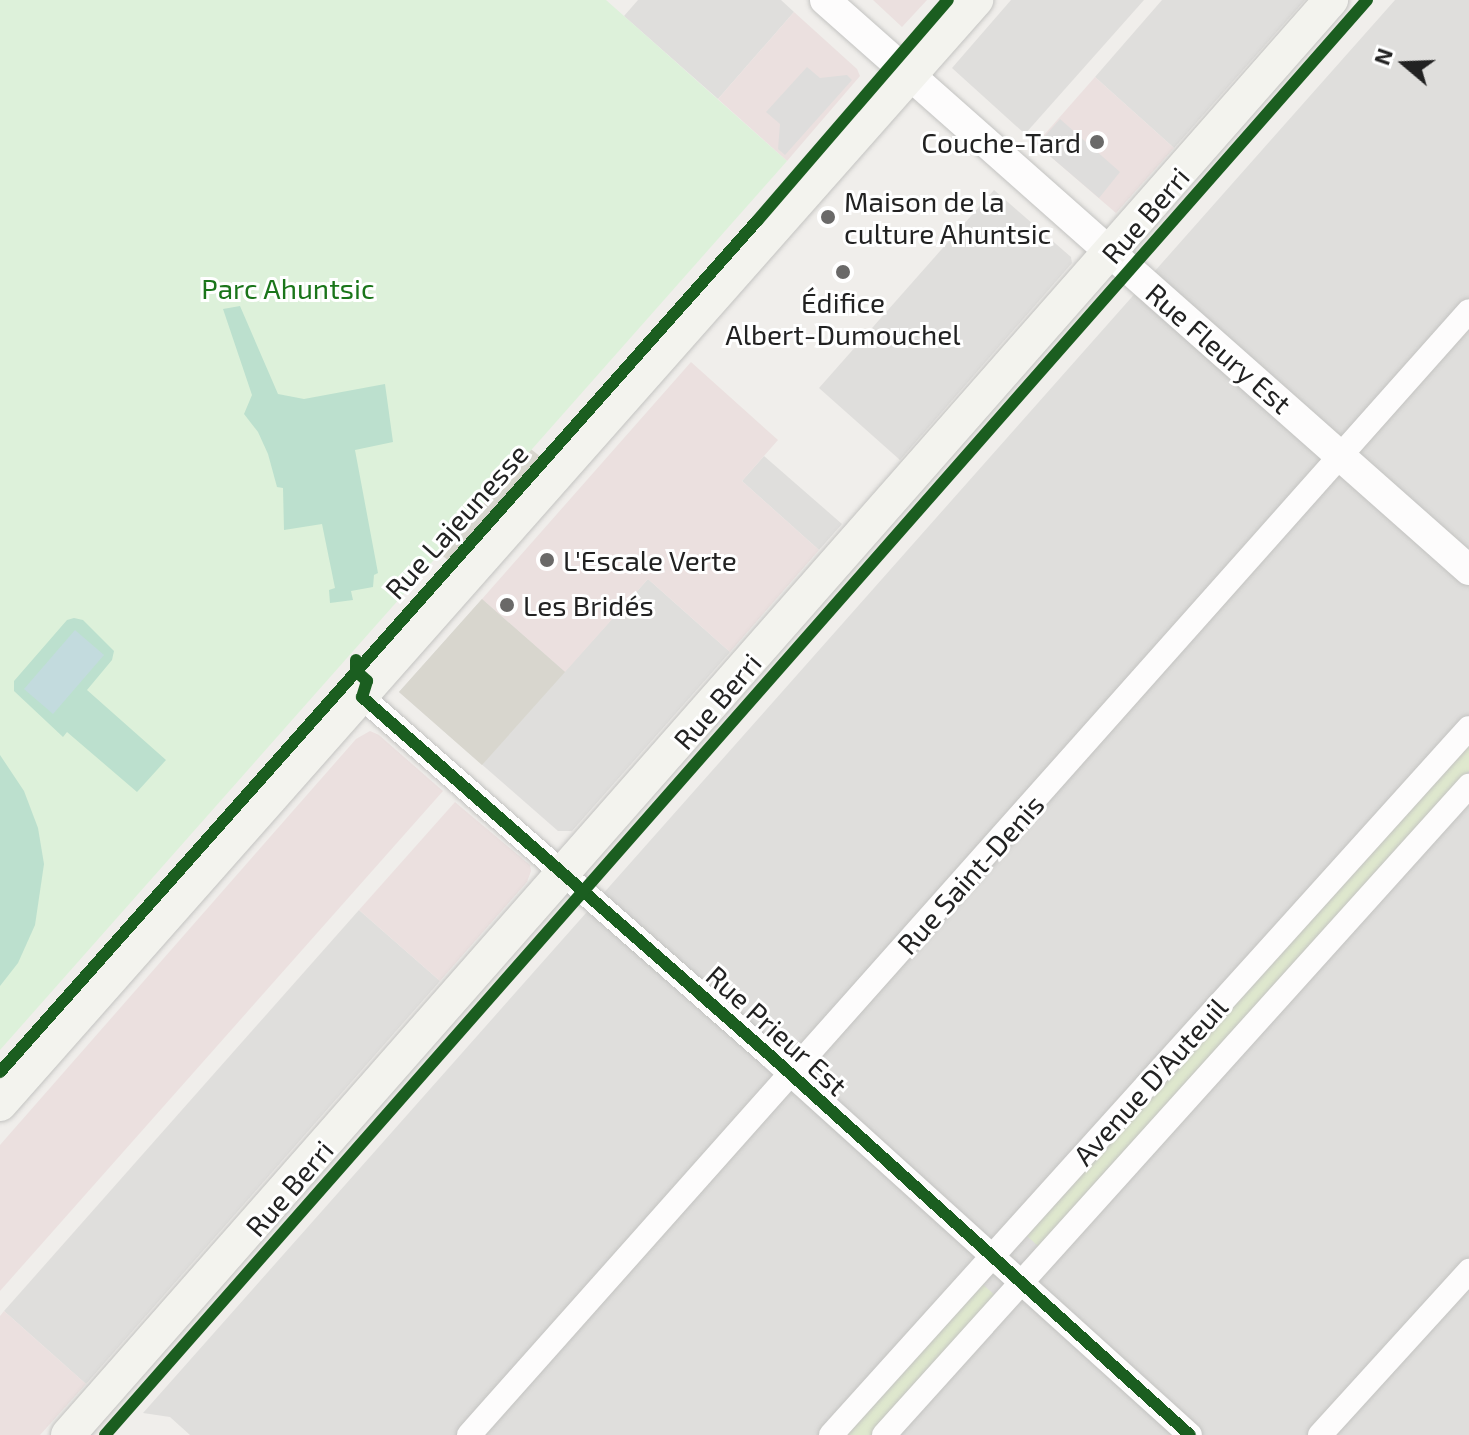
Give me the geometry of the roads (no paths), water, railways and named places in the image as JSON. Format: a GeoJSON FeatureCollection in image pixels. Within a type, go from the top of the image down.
{"type":"FeatureCollection","features":[{"type":"Feature","properties":{"kind":"main road","name":"Rue Lajeunesse"},"geometry":{"type":"LineString","coordinates":[[0,1104],[976,0]]}},
{"type":"Feature","properties":{"kind":"main road","name":"Rue Berri"},"geometry":{"type":"LineString","coordinates":[[68,1435],[1331,0]]}},
{"type":"Feature","properties":{"kind":"street","name":"Rue Fleury Est"},"geometry":{"type":"LineString","coordinates":[[825,0],[1469,570]]}},
{"type":"Feature","properties":{"kind":"street","name":"Rue Saint-Denis"},"geometry":{"type":"LineString","coordinates":[[469,1435],[1469,311]]}},
{"type":"Feature","properties":{"kind":"street","name":"Rue Prieur Est"},"geometry":{"type":"LineString","coordinates":[[362,697],[791,1074],[1190,1435]]}},
{"type":"Feature","properties":{"kind":"street","name":"Avenue D'Auteuil"},"geometry":{"type":"LineString","coordinates":[[831,1435],[1469,728]]}},
{"type":"Feature","properties":{"kind":"street","name":"Avenue D'Auteuil"},"geometry":{"type":"LineString","coordinates":[[884,1435],[1469,786]]}},
{"type":"Feature","properties":{"kind":"street"},"geometry":{"type":"LineString","coordinates":[[1320,1435],[1469,1271]]}},
{"type":"Feature","properties":{"kind":"water"},"geometry":{"type":"Polygon","coordinates":[[[75,630],[104,655],[53,714],[24,689],[75,630]]]}},
{"type":"Feature","properties":{"kind":"place","name":"Couche-Tard"},"geometry":{"type":"Point","coordinates":[1097,142]}},
{"type":"Feature","properties":{"kind":"place","name":"Maison de la culture Ahuntsic"},"geometry":{"type":"Point","coordinates":[828,217]}},
{"type":"Feature","properties":{"kind":"place","name":"Édifice Albert-Dumouchel"},"geometry":{"type":"Point","coordinates":[843,272]}},
{"type":"Feature","properties":{"kind":"place","name":"L'Escale Verte"},"geometry":{"type":"Point","coordinates":[547,560]}},
{"type":"Feature","properties":{"kind":"place","name":"Les Bridés"},"geometry":{"type":"Point","coordinates":[507,605]}},
{"type":"Feature","properties":{"kind":"park label","name":"Parc Ahuntsic"},"geometry":{"type":"Point","coordinates":[288,288]}}]}
